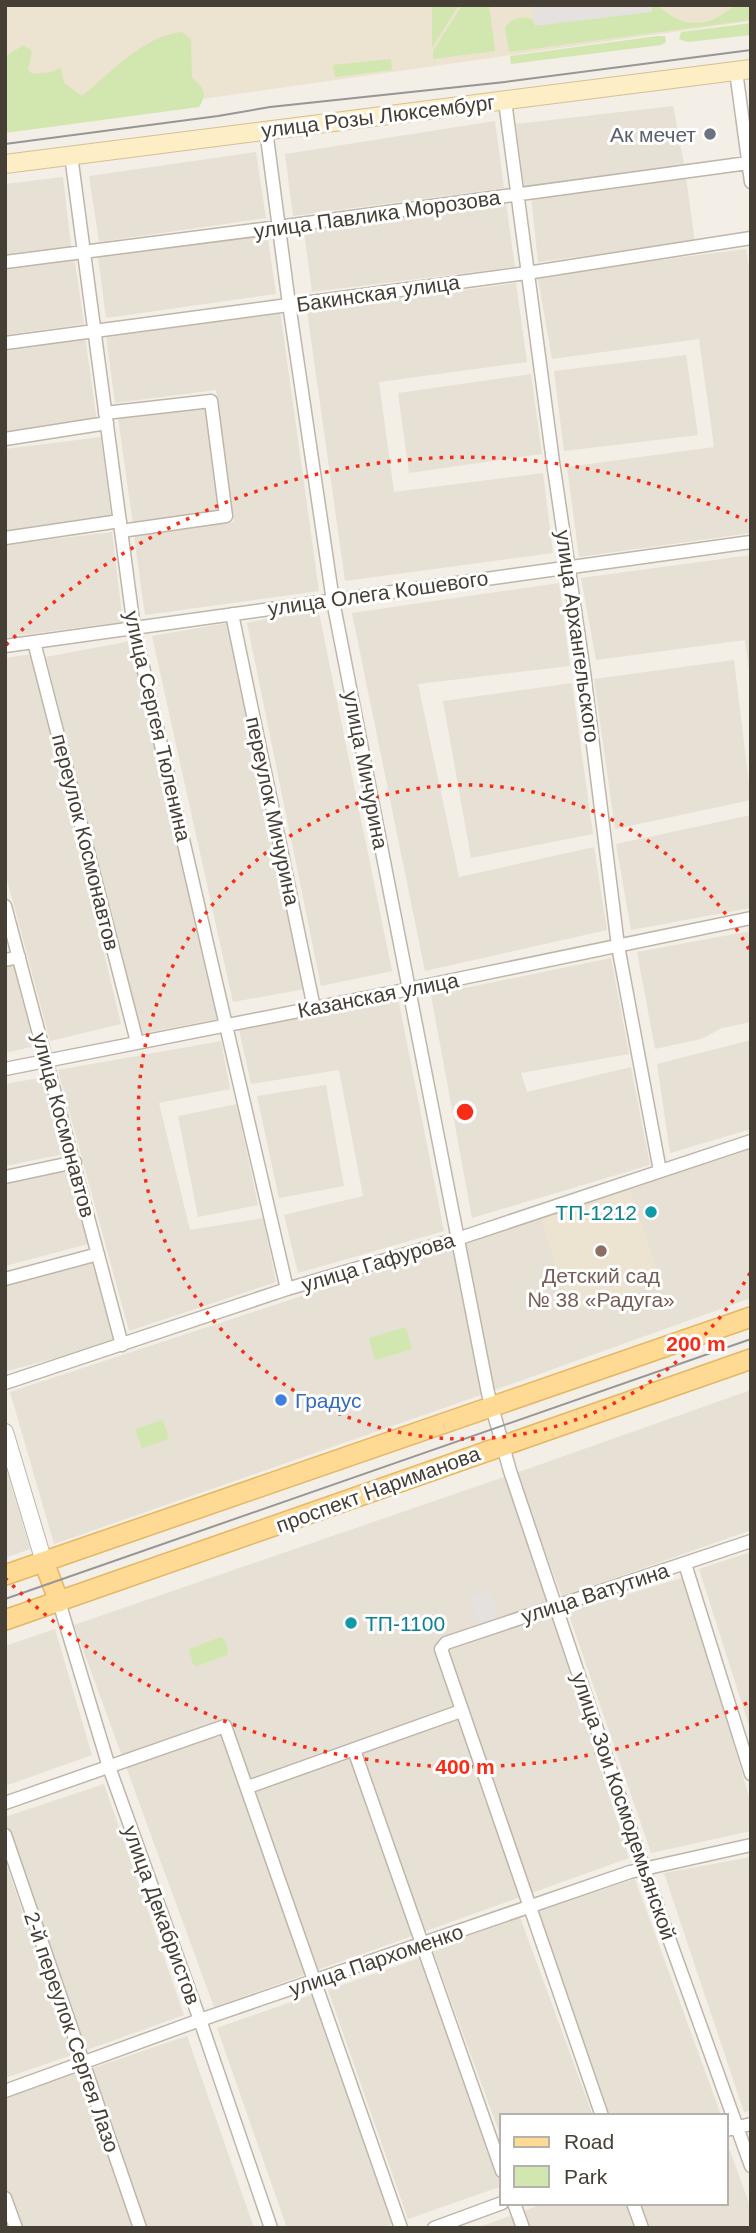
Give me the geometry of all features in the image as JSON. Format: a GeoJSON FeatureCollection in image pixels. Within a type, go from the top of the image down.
{"type":"FeatureCollection","features":[{"type":"Feature","properties":{"kind":"main road","name":"улица Розы Люксембург"},"geometry":{"type":"LineString","coordinates":[[5,164],[743,70]]}},
{"type":"Feature","properties":{"kind":"main road","name":"проспект Нариманова"},"geometry":{"type":"LineString","coordinates":[[5,1575],[751,1317]]}},
{"type":"Feature","properties":{"kind":"main road","name":"проспект Нариманова"},"geometry":{"type":"LineString","coordinates":[[5,1620],[751,1359]]}},
{"type":"Feature","properties":{"kind":"main road"},"geometry":{"type":"LineString","coordinates":[[44,1562],[59,1602]]}},
{"type":"Feature","properties":{"kind":"street"},"geometry":{"type":"LineString","coordinates":[[743,70],[751,182]]}},
{"type":"Feature","properties":{"kind":"street","name":"улица Архангельского"},"geometry":{"type":"LineString","coordinates":[[505,100],[618,946],[660,1171]]}},
{"type":"Feature","properties":{"kind":"street","name":"улица Мичурина"},"geometry":{"type":"LineString","coordinates":[[266,130],[333,601],[457,1239],[491,1406],[503,1445]]}},
{"type":"Feature","properties":{"kind":"street","name":"улица Сергея Тюленина"},"geometry":{"type":"LineString","coordinates":[[72,155],[134,628],[287,1289]]}},
{"type":"Feature","properties":{"kind":"street","name":"улица Павлика Морозова"},"geometry":{"type":"LineString","coordinates":[[5,262],[748,163]]}},
{"type":"Feature","properties":{"kind":"street","name":"Бакинская улица"},"geometry":{"type":"LineString","coordinates":[[5,343],[527,273],[751,238]]}},
{"type":"Feature","properties":{"kind":"street"},"geometry":{"type":"LineString","coordinates":[[5,439],[106,418],[211,401],[226,516],[5,538]]}},
{"type":"Feature","properties":{"kind":"street","name":"улица Олега Кошевого"},"geometry":{"type":"LineString","coordinates":[[5,646],[751,542]]}},
{"type":"Feature","properties":{"kind":"street","name":"переулок Мичурина"},"geometry":{"type":"LineString","coordinates":[[232,614],[314,1008]]}},
{"type":"Feature","properties":{"kind":"street","name":"переулок Космонавтов"},"geometry":{"type":"LineString","coordinates":[[34,642],[137,1042]]}},
{"type":"Feature","properties":{"kind":"street","name":"улица Космонавтов"},"geometry":{"type":"LineString","coordinates":[[5,906],[122,1345]]}},
{"type":"Feature","properties":{"kind":"street","name":"Казанская улица"},"geometry":{"type":"LineString","coordinates":[[5,1069],[409,990],[751,918]]}},
{"type":"Feature","properties":{"kind":"street"},"geometry":{"type":"LineString","coordinates":[[5,960],[19,957]]}},
{"type":"Feature","properties":{"kind":"street","name":"улица Гафурова"},"geometry":{"type":"LineString","coordinates":[[5,1383],[287,1289],[457,1239],[751,1141]]}},
{"type":"Feature","properties":{"kind":"street"},"geometry":{"type":"LineString","coordinates":[[5,1177],[75,1161]]}},
{"type":"Feature","properties":{"kind":"street"},"geometry":{"type":"LineString","coordinates":[[5,1279],[98,1254]]}},
{"type":"Feature","properties":{"kind":"street"},"geometry":{"type":"LineString","coordinates":[[5,1432],[44,1562]]}},
{"type":"Feature","properties":{"kind":"street","name":"улица Зои Космодемьянской"},"geometry":{"type":"LineString","coordinates":[[503,1445],[727,2114]]}},
{"type":"Feature","properties":{"kind":"street","name":"улица Ватутина"},"geometry":{"type":"LineString","coordinates":[[461,1711],[441,1649],[446,1643],[751,1541]]}},
{"type":"Feature","properties":{"kind":"street"},"geometry":{"type":"LineString","coordinates":[[685,1564],[751,1774]]}},
{"type":"Feature","properties":{"kind":"street","name":"улица Декабристов"},"geometry":{"type":"LineString","coordinates":[[59,1602],[109,1767],[271,2228]]}},
{"type":"Feature","properties":{"kind":"street"},"geometry":{"type":"LineString","coordinates":[[248,1787],[461,1711],[601,2114]]}},
{"type":"Feature","properties":{"kind":"street"},"geometry":{"type":"LineString","coordinates":[[5,1803],[225,1726],[401,2228]]}},
{"type":"Feature","properties":{"kind":"street"},"geometry":{"type":"LineString","coordinates":[[354,1750],[500,2165]]}},
{"type":"Feature","properties":{"kind":"street","name":"2-й переулок Сергея Лазо"},"geometry":{"type":"LineString","coordinates":[[5,1835],[140,2228]]}},
{"type":"Feature","properties":{"kind":"street","name":"улица Пархоменко"},"geometry":{"type":"LineString","coordinates":[[5,2091],[200,2020],[644,1869],[751,1845]]}},
{"type":"Feature","properties":{"kind":"street"},"geometry":{"type":"LineString","coordinates":[[732,2129],[751,2124]]}},
{"type":"Feature","properties":{"kind":"street","name":"улица Зои Космодемьянской"},"geometry":{"type":"LineString","coordinates":[[732,2129],[751,2165]]}},
{"type":"Feature","properties":{"kind":"street"},"geometry":{"type":"LineString","coordinates":[[5,2198],[16,2228]]}},
{"type":"Feature","properties":{"kind":"street"},"geometry":{"type":"LineString","coordinates":[[434,2228],[500,2204]]}},
{"type":"Feature","properties":{"kind":"street"},"geometry":{"type":"LineString","coordinates":[[515,2205],[523,2228]]}},
{"type":"Feature","properties":{"kind":"street"},"geometry":{"type":"LineString","coordinates":[[634,2205],[642,2228]]}},
{"type":"Feature","properties":{"kind":"shaded area"},"geometry":{"type":"Polygon","coordinates":[[[5,5],[751,5],[751,21],[5,127],[5,5]]]}},
{"type":"Feature","properties":{"kind":"shaded area"},"geometry":{"type":"Polygon","coordinates":[[[532,5],[650,5],[651,12],[535,26],[532,5]]]}},
{"type":"Feature","properties":{"kind":"shaded area"},"geometry":{"type":"Polygon","coordinates":[[[673,106],[684,164],[524,186],[516,124],[673,106]]]}},
{"type":"Feature","properties":{"kind":"shaded area"},"geometry":{"type":"Polygon","coordinates":[[[495,121],[504,188],[293,216],[285,154],[495,121]]]}},
{"type":"Feature","properties":{"kind":"shaded area"},"geometry":{"type":"Polygon","coordinates":[[[256,152],[266,218],[99,242],[89,176],[256,152]]]}},
{"type":"Feature","properties":{"kind":"shaded area"},"geometry":{"type":"Polygon","coordinates":[[[63,177],[71,246],[5,254],[5,184],[63,177]]]}},
{"type":"Feature","properties":{"kind":"shaded area"},"geometry":{"type":"Polygon","coordinates":[[[686,177],[695,242],[538,262],[531,197],[686,177]]]}},
{"type":"Feature","properties":{"kind":"shaded area"},"geometry":{"type":"Polygon","coordinates":[[[506,203],[515,267],[312,292],[304,232],[506,203]]]}},
{"type":"Feature","properties":{"kind":"shaded area"},"geometry":{"type":"Polygon","coordinates":[[[267,233],[276,294],[106,318],[98,257],[267,233]]]}},
{"type":"Feature","properties":{"kind":"shaded area"},"geometry":{"type":"Polygon","coordinates":[[[746,249],[751,278],[751,533],[579,557],[567,467],[714,447],[699,339],[552,359],[538,279],[604,267],[746,249]]]}},
{"type":"Feature","properties":{"kind":"shaded area"},"geometry":{"type":"Polygon","coordinates":[[[74,255],[84,324],[5,335],[5,265],[74,255]]]}},
{"type":"Feature","properties":{"kind":"shaded area"},"geometry":{"type":"Polygon","coordinates":[[[516,283],[527,362],[379,382],[394,492],[543,473],[553,553],[345,581],[307,311],[516,283]]]}},
{"type":"Feature","properties":{"kind":"shaded area"},"geometry":{"type":"Polygon","coordinates":[[[280,310],[319,591],[145,615],[134,536],[234,522],[216,390],[115,403],[106,335],[280,310]]]}},
{"type":"Feature","properties":{"kind":"shaded area"},"geometry":{"type":"Polygon","coordinates":[[[85,337],[97,422],[5,435],[5,348],[85,337]]]}},
{"type":"Feature","properties":{"kind":"shaded area"},"geometry":{"type":"Polygon","coordinates":[[[686,355],[698,435],[564,451],[554,371],[686,355]]]}},
{"type":"Feature","properties":{"kind":"shaded area"},"geometry":{"type":"Polygon","coordinates":[[[531,374],[542,454],[409,473],[398,393],[531,374]]]}},
{"type":"Feature","properties":{"kind":"shaded area"},"geometry":{"type":"Polygon","coordinates":[[[208,406],[223,512],[133,525],[118,418],[208,406]]]}},
{"type":"Feature","properties":{"kind":"shaded area"},"geometry":{"type":"Polygon","coordinates":[[[101,437],[111,516],[5,531],[5,449],[101,437]]]}},
{"type":"Feature","properties":{"kind":"shaded area"},"geometry":{"type":"Polygon","coordinates":[[[112,532],[123,622],[5,637],[5,545],[112,532]]]}},
{"type":"Feature","properties":{"kind":"shaded area"},"geometry":{"type":"Polygon","coordinates":[[[751,555],[751,686],[745,640],[596,660],[581,578],[751,555]]]}},
{"type":"Feature","properties":{"kind":"shaded area"},"geometry":{"type":"Polygon","coordinates":[[[559,583],[570,666],[418,684],[459,877],[594,847],[607,930],[425,971],[352,613],[559,583]]]}},
{"type":"Feature","properties":{"kind":"shaded area"},"geometry":{"type":"Polygon","coordinates":[[[318,608],[392,971],[321,986],[247,623],[318,608]]]}},
{"type":"Feature","properties":{"kind":"shaded area"},"geometry":{"type":"Polygon","coordinates":[[[228,623],[305,989],[233,1002],[152,636],[228,623]]]}},
{"type":"Feature","properties":{"kind":"shaded area"},"geometry":{"type":"Polygon","coordinates":[[[131,641],[218,1019],[140,1034],[46,657],[131,641]]]}},
{"type":"Feature","properties":{"kind":"shaded area"},"geometry":{"type":"Polygon","coordinates":[[[32,654],[121,1024],[50,1041],[5,872],[5,658],[32,654]]]}},
{"type":"Feature","properties":{"kind":"shaded area"},"geometry":{"type":"Polygon","coordinates":[[[734,660],[751,800],[615,829],[594,679],[734,660]]]}},
{"type":"Feature","properties":{"kind":"shaded area"},"geometry":{"type":"Polygon","coordinates":[[[572,683],[593,834],[471,858],[443,701],[572,683]]]}},
{"type":"Feature","properties":{"kind":"shaded area"},"geometry":{"type":"Polygon","coordinates":[[[751,815],[751,908],[631,930],[616,844],[751,815]]]}},
{"type":"Feature","properties":{"kind":"shaded area"},"geometry":{"type":"Polygon","coordinates":[[[751,931],[751,1022],[722,1028],[701,1039],[655,1049],[637,952],[751,931]]]}},
{"type":"Feature","properties":{"kind":"shaded area"},"geometry":{"type":"Polygon","coordinates":[[[611,958],[629,1054],[521,1073],[527,1092],[631,1067],[650,1165],[472,1218],[431,995],[611,958]]]}},
{"type":"Feature","properties":{"kind":"shaded area"},"geometry":{"type":"Polygon","coordinates":[[[13,964],[35,1046],[5,1053],[5,966],[13,964]]]}},
{"type":"Feature","properties":{"kind":"shaded area"},"geometry":{"type":"Polygon","coordinates":[[[398,998],[444,1231],[298,1273],[284,1215],[363,1196],[339,1070],[251,1084],[238,1025],[398,998]]]}},
{"type":"Feature","properties":{"kind":"shaded area"},"geometry":{"type":"Polygon","coordinates":[[[751,1040],[751,1129],[670,1153],[657,1064],[751,1040]]]}},
{"type":"Feature","properties":{"kind":"shaded area"},"geometry":{"type":"Polygon","coordinates":[[[221,1041],[230,1089],[159,1103],[190,1230],[263,1218],[276,1282],[129,1331],[58,1070],[221,1041]]]}},
{"type":"Feature","properties":{"kind":"shaded area"},"geometry":{"type":"Polygon","coordinates":[[[45,1077],[64,1154],[5,1166],[5,1084],[45,1077]]]}},
{"type":"Feature","properties":{"kind":"shaded area"},"geometry":{"type":"Polygon","coordinates":[[[326,1085],[344,1186],[279,1198],[257,1096],[326,1085]]]}},
{"type":"Feature","properties":{"kind":"shaded area"},"geometry":{"type":"Polygon","coordinates":[[[237,1104],[258,1205],[198,1217],[178,1116],[237,1104]]]}},
{"type":"Feature","properties":{"kind":"shaded area"},"geometry":{"type":"Polygon","coordinates":[[[751,1148],[751,1298],[54,1544],[10,1392],[751,1148]]]}},
{"type":"Feature","properties":{"kind":"shaded area"},"geometry":{"type":"Polygon","coordinates":[[[69,1168],[88,1244],[5,1266],[5,1182],[69,1168]]]}},
{"type":"Feature","properties":{"kind":"shaded area","name":"Детский сад № 38 «Радуга»"},"geometry":{"type":"Polygon","coordinates":[[[630,1190],[661,1281],[571,1312],[541,1220],[630,1190]]]}},
{"type":"Feature","properties":{"kind":"shaded area"},"geometry":{"type":"Polygon","coordinates":[[[93,1257],[116,1342],[7,1371],[5,1284],[93,1257]]]}},
{"type":"Feature","properties":{"kind":"shaded area"},"geometry":{"type":"Polygon","coordinates":[[[751,1390],[751,1530],[562,1597],[516,1473],[751,1390]]]}},
{"type":"Feature","properties":{"kind":"shaded area"},"geometry":{"type":"Polygon","coordinates":[[[5,1464],[30,1549],[5,1558],[5,1464]]]}},
{"type":"Feature","properties":{"kind":"shaded area"},"geometry":{"type":"Polygon","coordinates":[[[507,1476],[629,1858],[214,2007],[74,1625],[507,1476]]]}},
{"type":"Feature","properties":{"kind":"shaded area"},"geometry":{"type":"Polygon","coordinates":[[[751,1552],[751,1732],[699,1569],[751,1552]]]}},
{"type":"Feature","properties":{"kind":"shaded area"},"geometry":{"type":"Polygon","coordinates":[[[685,1577],[751,1804],[751,1831],[651,1853],[568,1612],[685,1577]]]}},
{"type":"Feature","properties":{"kind":"shaded area"},"geometry":{"type":"Polygon","coordinates":[[[490,1590],[500,1620],[480,1627],[469,1598],[490,1590]]]}},
{"type":"Feature","properties":{"kind":"shaded area"},"geometry":{"type":"Polygon","coordinates":[[[55,1629],[92,1755],[5,1786],[5,1646],[55,1629]]]}},
{"type":"Feature","properties":{"kind":"shaded area"},"geometry":{"type":"Polygon","coordinates":[[[104,1784],[184,2015],[84,2051],[5,1828],[5,1817],[104,1784]]]}},
{"type":"Feature","properties":{"kind":"shaded area"},"geometry":{"type":"Polygon","coordinates":[[[751,1857],[751,2110],[744,2112],[664,1873],[751,1857]]]}},
{"type":"Feature","properties":{"kind":"shaded area"},"geometry":{"type":"Polygon","coordinates":[[[5,1861],[72,2055],[5,2078],[5,1861]]]}},
{"type":"Feature","properties":{"kind":"shaded area"},"geometry":{"type":"Polygon","coordinates":[[[635,1879],[721,2114],[605,2114],[536,1912],[635,1879]]]}},
{"type":"Feature","properties":{"kind":"shaded area"},"geometry":{"type":"Polygon","coordinates":[[[520,1917],[592,2114],[500,2114],[500,2135],[432,1949],[520,1917]]]}},
{"type":"Feature","properties":{"kind":"shaded area"},"geometry":{"type":"Polygon","coordinates":[[[425,1956],[500,2169],[500,2187],[408,2219],[328,1990],[425,1956]]]}},
{"type":"Feature","properties":{"kind":"shaded area"},"geometry":{"type":"Polygon","coordinates":[[[314,1994],[395,2223],[381,2228],[287,2228],[217,2028],[314,1994]]]}},
{"type":"Feature","properties":{"kind":"shaded area"},"geometry":{"type":"Polygon","coordinates":[[[187,2036],[254,2228],[145,2228],[90,2069],[187,2036]]]}},
{"type":"Feature","properties":{"kind":"shaded area"},"geometry":{"type":"Polygon","coordinates":[[[78,2071],[133,2228],[20,2228],[5,2186],[5,2097],[78,2071]]]}},
{"type":"Feature","properties":{"kind":"shaded area"},"geometry":{"type":"Polygon","coordinates":[[[728,2146],[751,2209],[751,2228],[477,2228],[540,2205],[728,2205],[728,2146]]]}},
{"type":"Feature","properties":{"kind":"green space"},"geometry":{"type":"Polygon","coordinates":[[[432,5],[459,5],[432,48],[432,5]]]}},
{"type":"Feature","properties":{"kind":"green space"},"geometry":{"type":"Polygon","coordinates":[[[462,5],[489,5],[495,51],[433,59],[433,51],[462,5]]]}},
{"type":"Feature","properties":{"kind":"green space"},"geometry":{"type":"Polygon","coordinates":[[[652,5],[658,5],[676,19],[696,23],[716,18],[734,5],[751,5],[751,20],[509,52],[505,28],[517,19],[532,19],[535,25],[652,11],[652,5]]]}},
{"type":"Feature","properties":{"kind":"green space"},"geometry":{"type":"Polygon","coordinates":[[[751,23],[751,35],[688,42],[679,39],[681,32],[751,23]]]}},
{"type":"Feature","properties":{"kind":"green space"},"geometry":{"type":"Polygon","coordinates":[[[182,32],[191,39],[192,78],[203,91],[199,107],[5,133],[5,57],[23,45],[32,51],[28,69],[32,74],[61,68],[64,83],[82,96],[141,48],[154,40],[182,32]]]}},
{"type":"Feature","properties":{"kind":"green space"},"geometry":{"type":"Polygon","coordinates":[[[665,36],[666,42],[661,45],[511,64],[510,56],[665,36]]]}},
{"type":"Feature","properties":{"kind":"green space"},"geometry":{"type":"Polygon","coordinates":[[[391,59],[392,70],[335,77],[333,65],[391,59]]]}},
{"type":"Feature","properties":{"kind":"green space"},"geometry":{"type":"Polygon","coordinates":[[[406,1327],[412,1349],[375,1360],[369,1338],[406,1327]]]}},
{"type":"Feature","properties":{"kind":"green space"},"geometry":{"type":"Polygon","coordinates":[[[163,1420],[169,1439],[142,1448],[135,1429],[163,1420]]]}},
{"type":"Feature","properties":{"kind":"green space"},"geometry":{"type":"Polygon","coordinates":[[[220,1637],[225,1640],[227,1655],[197,1666],[193,1664],[189,1649],[220,1637]]]}},
{"type":"Feature","properties":{"kind":"tram line"},"geometry":{"type":"LineString","coordinates":[[5,144],[270,107],[505,82],[751,50]]}},
{"type":"Feature","properties":{"kind":"tram line"},"geometry":{"type":"LineString","coordinates":[[5,1599],[751,1339]]}},
{"type":"Feature","properties":{"kind":"place","name":"Ак мечет"},"geometry":{"type":"Point","coordinates":[710,134]}},
{"type":"Feature","properties":{"kind":"place","name":"ТП-1212"},"geometry":{"type":"Point","coordinates":[651,1212]}},
{"type":"Feature","properties":{"kind":"place","name":"Детский сад № 38 «Радуга»"},"geometry":{"type":"Point","coordinates":[601,1251]}},
{"type":"Feature","properties":{"kind":"place","name":"Градус"},"geometry":{"type":"Point","coordinates":[281,1400]}},
{"type":"Feature","properties":{"kind":"place","name":"ТП-1100"},"geometry":{"type":"Point","coordinates":[351,1623]}}]}
